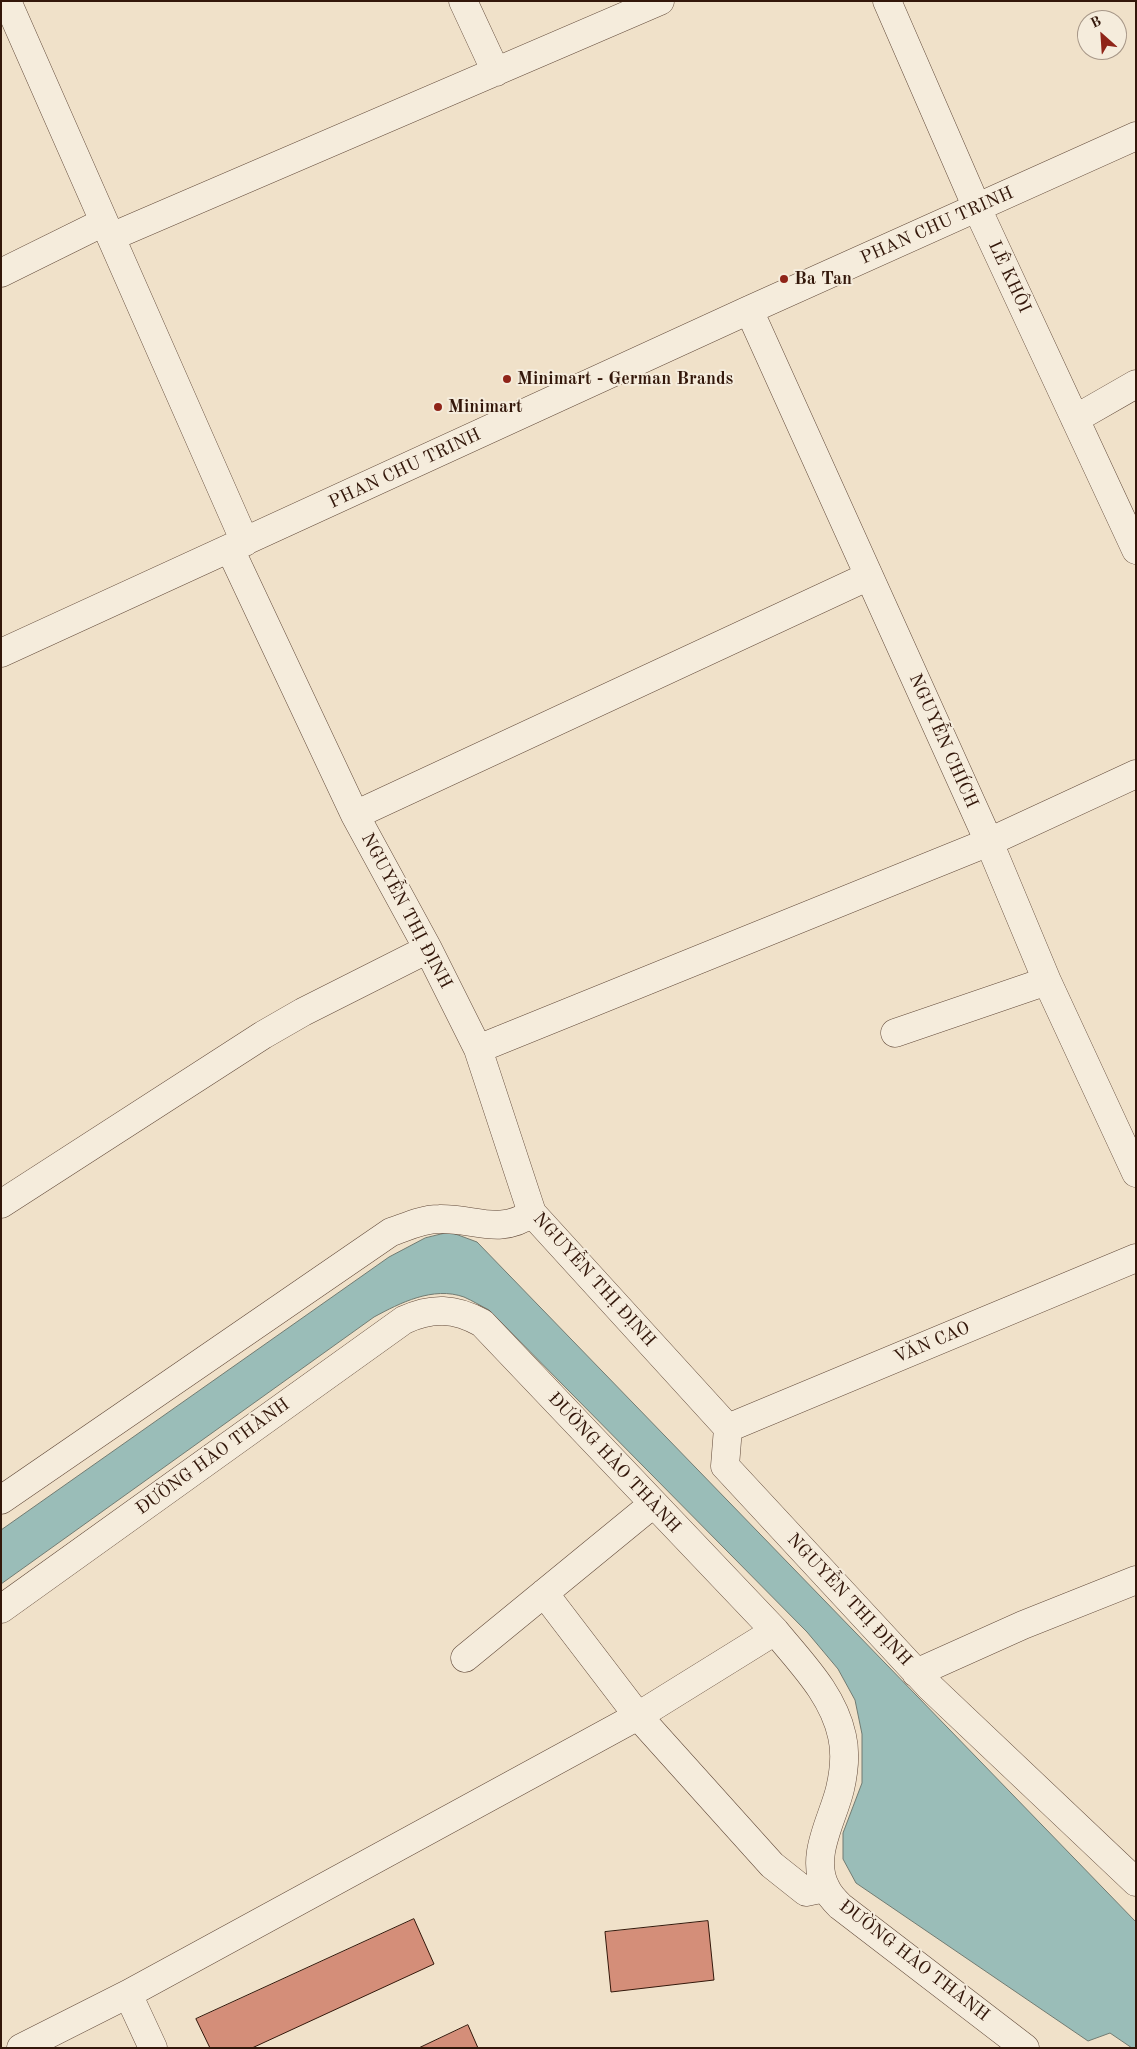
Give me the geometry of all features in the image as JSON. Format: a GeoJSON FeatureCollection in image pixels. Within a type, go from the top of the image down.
{"type":"FeatureCollection","features":[{"type":"Feature","properties":{"kind":"street","name":"NGUYỄN THỊ ĐỊNH"},"geometry":{"type":"LineString","coordinates":[[7,1],[107,230],[237,546],[355,815],[428,950],[478,1049],[532,1213],[728,1428],[725,1466],[916,1673],[1136,1882]]}},
{"type":"Feature","properties":{"kind":"street"},"geometry":{"type":"LineString","coordinates":[[463,1],[496,72]]}},
{"type":"Feature","properties":{"kind":"street"},"geometry":{"type":"LineString","coordinates":[[1,273],[496,72],[660,1]]}},
{"type":"Feature","properties":{"kind":"street","name":"LÊ KHÔI"},"geometry":{"type":"LineString","coordinates":[[889,2],[977,208],[1136,550]]}},
{"type":"Feature","properties":{"kind":"street","name":"PHAN CHU TRINH"},"geometry":{"type":"LineString","coordinates":[[1,653],[749,310],[1136,136]]}},
{"type":"Feature","properties":{"kind":"street","name":"NGUYỄN CHÍCH"},"geometry":{"type":"LineString","coordinates":[[749,310],[870,576],[988,842],[1047,981],[1136,1172]]}},
{"type":"Feature","properties":{"kind":"street"},"geometry":{"type":"LineString","coordinates":[[1075,419],[1136,384]]}},
{"type":"Feature","properties":{"kind":"street"},"geometry":{"type":"LineString","coordinates":[[355,815],[870,576]]}},
{"type":"Feature","properties":{"kind":"street"},"geometry":{"type":"LineString","coordinates":[[478,1049],[988,842],[1136,774]]}},
{"type":"Feature","properties":{"kind":"street"},"geometry":{"type":"LineString","coordinates":[[1,1204],[263,1035],[303,1012],[428,950]]}},
{"type":"Feature","properties":{"kind":"street"},"geometry":{"type":"LineString","coordinates":[[895,1033],[1047,981]]}},
{"type":"Feature","properties":{"kind":"street"},"geometry":{"type":"LineString","coordinates":[[1,1500],[391,1232],[420,1221],[436,1219],[505,1226],[521,1220],[532,1213]]}},
{"type":"Feature","properties":{"kind":"street","name":"VĂN CAO"},"geometry":{"type":"LineString","coordinates":[[728,1428],[1136,1258]]}},
{"type":"Feature","properties":{"kind":"street","name":"ĐƯỜNG HÀO THÀNH"},"geometry":{"type":"LineString","coordinates":[[1,1609],[404,1320],[418,1313],[436,1310],[469,1315],[482,1323],[775,1631],[818,1683],[834,1709],[842,1736],[844,1760],[840,1789],[822,1846],[821,1868],[825,1888],[840,1906],[1025,2048]]}},
{"type":"Feature","properties":{"kind":"street"},"geometry":{"type":"LineString","coordinates":[[465,1658],[653,1504]]}},
{"type":"Feature","properties":{"kind":"street"},"geometry":{"type":"LineString","coordinates":[[916,1673],[1023,1625],[1136,1580]]}},
{"type":"Feature","properties":{"kind":"street"},"geometry":{"type":"LineString","coordinates":[[544,1593],[638,1716],[772,1865],[806,1892],[825,1888]]}},
{"type":"Feature","properties":{"kind":"street"},"geometry":{"type":"LineString","coordinates":[[22,2048],[128,1994],[638,1716],[775,1631]]}},
{"type":"Feature","properties":{"kind":"street"},"geometry":{"type":"LineString","coordinates":[[128,1994],[153,2048]]}},
{"type":"Feature","properties":{"kind":"water"},"geometry":{"type":"Polygon","coordinates":[[[450,1232],[477,1242],[1136,1922],[1136,2048],[1132,2048],[1110,2033],[1088,2041],[856,1883],[843,1859],[843,1833],[862,1783],[862,1734],[855,1700],[838,1669],[807,1632],[489,1310],[464,1297],[452,1294],[429,1295],[395,1306],[374,1317],[1,1584],[1,1530],[389,1257],[425,1238],[450,1232]]]}},
{"type":"Feature","properties":{"kind":"building"},"geometry":{"type":"Polygon","coordinates":[[[414,1919],[434,1964],[252,2048],[210,2048],[196,2019],[414,1919]]]}},
{"type":"Feature","properties":{"kind":"building"},"geometry":{"type":"Polygon","coordinates":[[[708,1921],[714,1980],[611,1992],[605,1932],[708,1921]]]}},
{"type":"Feature","properties":{"kind":"building"},"geometry":{"type":"Polygon","coordinates":[[[468,2025],[478,2048],[419,2048],[468,2025]]]}},
{"type":"Feature","properties":{"kind":"place","name":"Ba Tan"},"geometry":{"type":"Point","coordinates":[784,279]}},
{"type":"Feature","properties":{"kind":"place","name":"Minimart - German Brands"},"geometry":{"type":"Point","coordinates":[507,379]}},
{"type":"Feature","properties":{"kind":"place","name":"Minimart"},"geometry":{"type":"Point","coordinates":[438,407]}}]}
